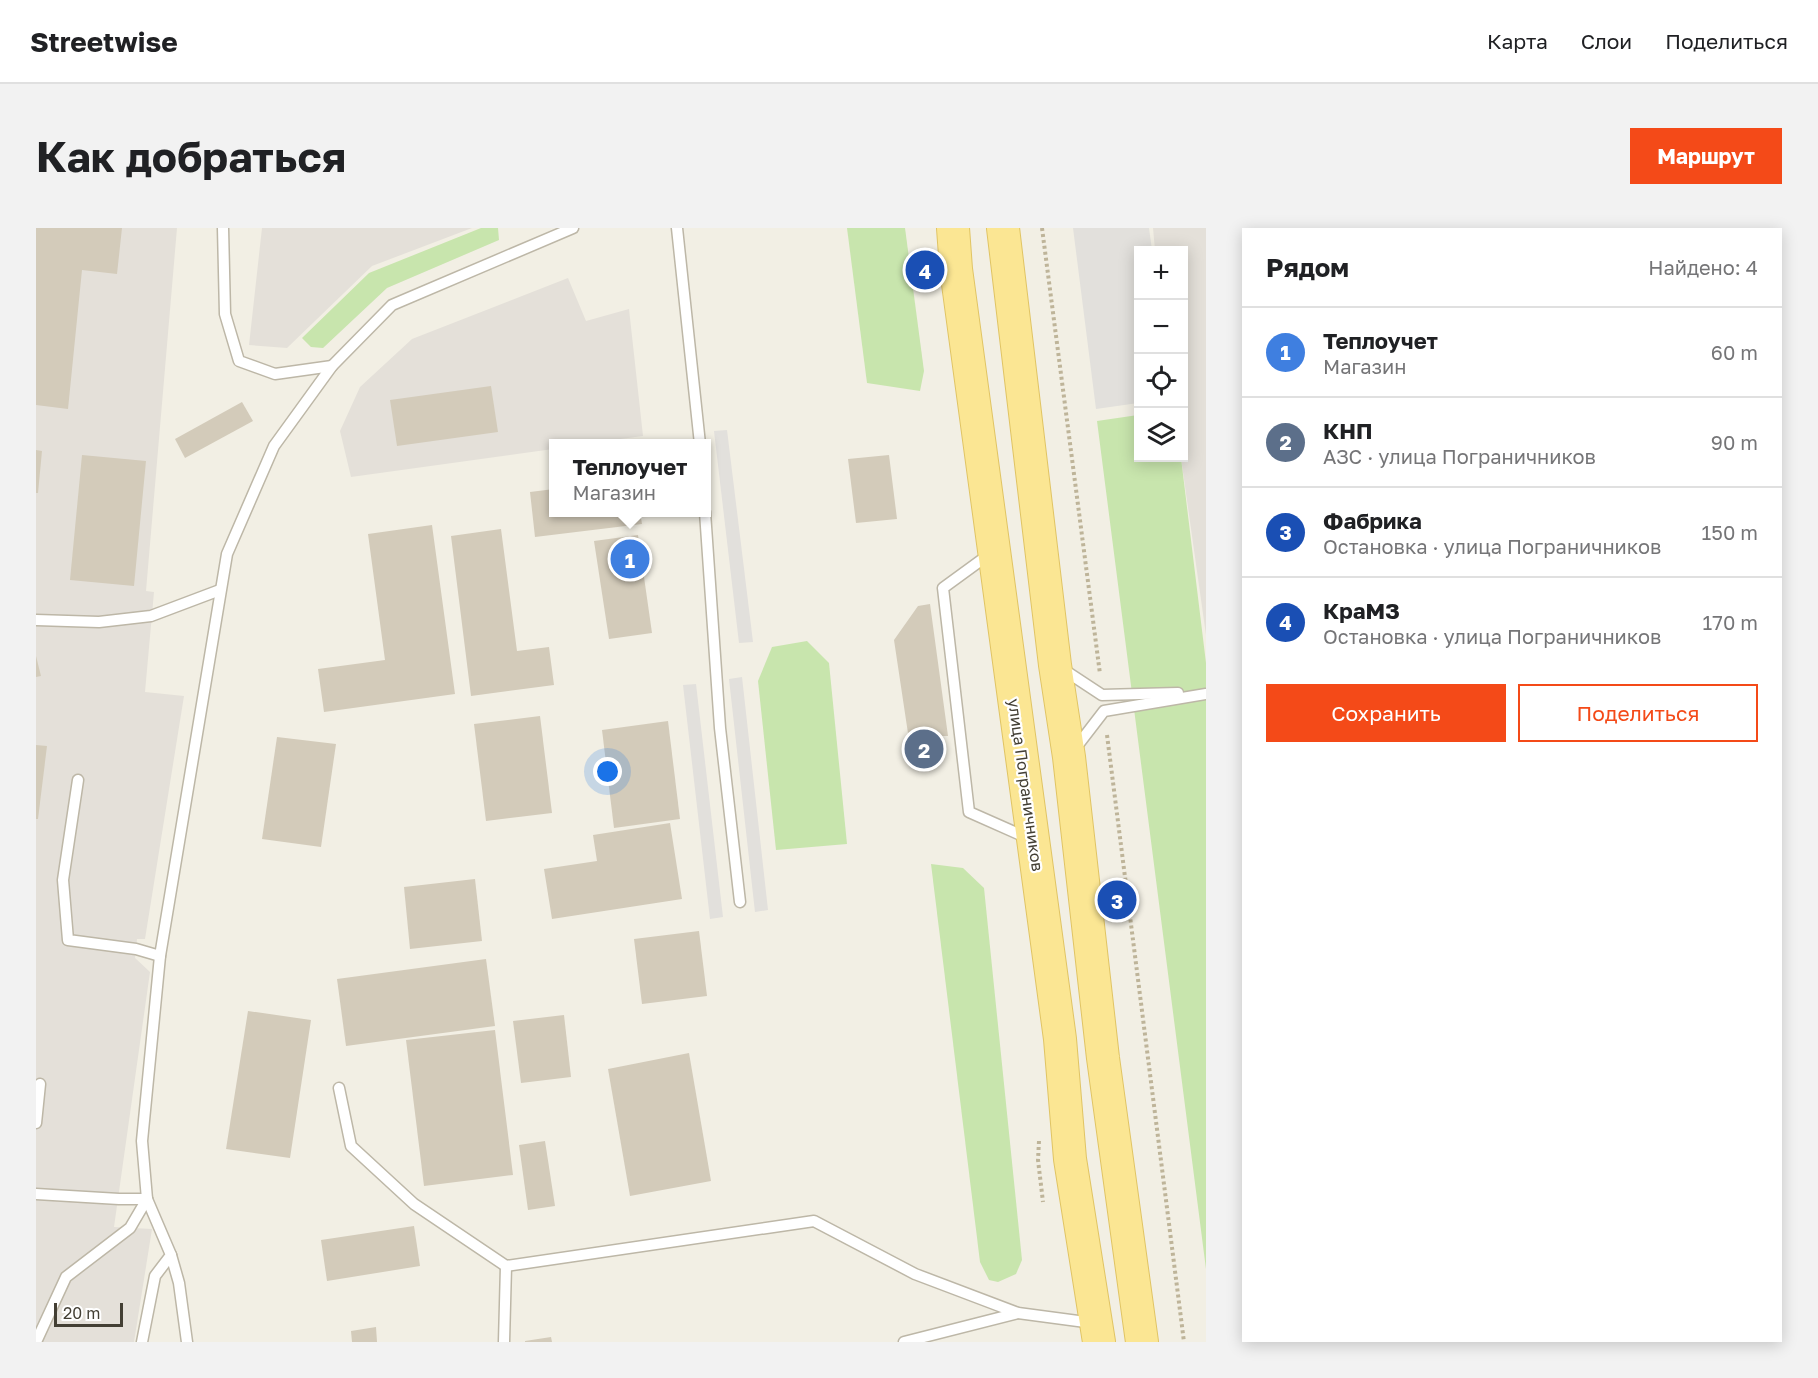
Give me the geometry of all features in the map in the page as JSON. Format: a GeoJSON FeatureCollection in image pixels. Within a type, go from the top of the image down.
{"type":"FeatureCollection","features":[{"type":"Feature","properties":{"kind":"main road","name":"улица Пограничников"},"geometry":{"type":"LineString","coordinates":[[953,228],[956,269],[1060,1039],[1070,1159],[1098,1333]]}},
{"type":"Feature","properties":{"kind":"main road"},"geometry":{"type":"LineString","coordinates":[[1003,228],[1055,665],[1069,757],[1102,1058],[1142,1342]]}},
{"type":"Feature","properties":{"kind":"lane"},"geometry":{"type":"LineString","coordinates":[[223,228],[225,314],[239,361],[275,374],[332,366]]}},
{"type":"Feature","properties":{"kind":"lane"},"geometry":{"type":"LineString","coordinates":[[187,1342],[179,1283],[171,1255],[147,1199],[142,1141],[160,956],[227,554],[274,446],[332,366],[392,305],[573,228]]}},
{"type":"Feature","properties":{"kind":"lane"},"geometry":{"type":"LineString","coordinates":[[677,228],[699,439]]}},
{"type":"Feature","properties":{"kind":"lane"},"geometry":{"type":"LineString","coordinates":[[705,517],[720,728],[740,902]]}},
{"type":"Feature","properties":{"kind":"lane"},"geometry":{"type":"LineString","coordinates":[[994,551],[943,588],[969,812],[1034,841]]}},
{"type":"Feature","properties":{"kind":"lane"},"geometry":{"type":"LineString","coordinates":[[36,620],[99,622],[151,616],[220,590]]}},
{"type":"Feature","properties":{"kind":"lane"},"geometry":{"type":"LineString","coordinates":[[1055,665],[1102,695],[1206,693]]}},
{"type":"Feature","properties":{"kind":"lane"},"geometry":{"type":"LineString","coordinates":[[1069,757],[1104,711],[1206,693]]}},
{"type":"Feature","properties":{"kind":"lane"},"geometry":{"type":"LineString","coordinates":[[78,780],[63,880],[68,940],[136,949],[160,956]]}},
{"type":"Feature","properties":{"kind":"lane"},"geometry":{"type":"LineString","coordinates":[[36,1123],[40,1084]]}},
{"type":"Feature","properties":{"kind":"lane"},"geometry":{"type":"LineString","coordinates":[[339,1088],[351,1146],[414,1204],[506,1266],[814,1221],[915,1274],[1018,1313],[1098,1333]]}},
{"type":"Feature","properties":{"kind":"lane"},"geometry":{"type":"LineString","coordinates":[[36,1194],[147,1199]]}},
{"type":"Feature","properties":{"kind":"lane"},"geometry":{"type":"LineString","coordinates":[[36,1342],[66,1277],[130,1228],[147,1199]]}},
{"type":"Feature","properties":{"kind":"lane"},"geometry":{"type":"LineString","coordinates":[[142,1342],[155,1276],[171,1255]]}},
{"type":"Feature","properties":{"kind":"lane"},"geometry":{"type":"LineString","coordinates":[[504,1342],[506,1266]]}},
{"type":"Feature","properties":{"kind":"lane"},"geometry":{"type":"LineString","coordinates":[[904,1342],[1018,1313]]}},
{"type":"Feature","properties":{"kind":"path"},"geometry":{"type":"LineString","coordinates":[[1042,228],[1102,695]]}},
{"type":"Feature","properties":{"kind":"path"},"geometry":{"type":"LineString","coordinates":[[1104,711],[1184,1342]]}},
{"type":"Feature","properties":{"kind":"shaded area"},"geometry":{"type":"Polygon","coordinates":[[[36,228],[177,228],[146,591],[154,592],[145,692],[184,696],[145,939],[137,939],[135,958],[150,972],[114,1227],[152,1229],[134,1342],[36,1342],[36,228]]]}},
{"type":"Feature","properties":{"kind":"shaded area"},"geometry":{"type":"Polygon","coordinates":[[[262,228],[472,228],[372,266],[287,348],[249,345],[262,228]]]}},
{"type":"Feature","properties":{"kind":"shaded area"},"geometry":{"type":"Polygon","coordinates":[[[1073,228],[1149,228],[1151,246],[1134,246],[1134,404],[1096,409],[1073,228]]]}},
{"type":"Feature","properties":{"kind":"shaded area"},"geometry":{"type":"Polygon","coordinates":[[[1153,228],[1206,228],[1206,635],[1182,462],[1188,462],[1188,246],[1155,246],[1153,228]]]}},
{"type":"Feature","properties":{"kind":"shaded area"},"geometry":{"type":"Polygon","coordinates":[[[568,278],[586,321],[629,309],[643,436],[620,439],[549,439],[549,450],[351,477],[340,431],[360,387],[412,339],[568,278]]]}},
{"type":"Feature","properties":{"kind":"shaded area"},"geometry":{"type":"Polygon","coordinates":[[[727,430],[753,642],[739,643],[714,431],[727,430]]]}},
{"type":"Feature","properties":{"kind":"shaded area"},"geometry":{"type":"Polygon","coordinates":[[[742,677],[768,910],[755,912],[729,679],[742,677]]]}},
{"type":"Feature","properties":{"kind":"shaded area"},"geometry":{"type":"Polygon","coordinates":[[[696,684],[723,917],[710,919],[683,685],[696,684]]]}},
{"type":"Feature","properties":{"kind":"green space"},"geometry":{"type":"Polygon","coordinates":[[[481,228],[498,228],[499,240],[387,288],[323,348],[311,347],[302,338],[369,273],[481,228]]]}},
{"type":"Feature","properties":{"kind":"green space"},"geometry":{"type":"Polygon","coordinates":[[[847,228],[905,228],[924,371],[920,391],[867,383],[847,228]]]}},
{"type":"Feature","properties":{"kind":"green space"},"geometry":{"type":"Polygon","coordinates":[[[1134,416],[1134,462],[1181,462],[1206,663],[1206,1269],[1097,421],[1134,416]]]}},
{"type":"Feature","properties":{"kind":"green space"},"geometry":{"type":"Polygon","coordinates":[[[807,641],[829,663],[847,844],[776,850],[758,681],[772,647],[807,641]]]}},
{"type":"Feature","properties":{"kind":"green space"},"geometry":{"type":"Polygon","coordinates":[[[931,864],[963,868],[984,888],[1022,1260],[1016,1274],[998,1282],[989,1280],[980,1262],[931,864]]]}},
{"type":"Feature","properties":{"kind":"building"},"geometry":{"type":"Polygon","coordinates":[[[36,228],[122,228],[117,274],[82,270],[68,409],[36,405],[36,228]]]}},
{"type":"Feature","properties":{"kind":"building"},"geometry":{"type":"Polygon","coordinates":[[[491,386],[498,432],[397,446],[390,400],[491,386]]]}},
{"type":"Feature","properties":{"kind":"building"},"geometry":{"type":"Polygon","coordinates":[[[242,402],[253,421],[185,458],[175,439],[242,402]]]}},
{"type":"Feature","properties":{"kind":"building"},"geometry":{"type":"Polygon","coordinates":[[[36,450],[42,451],[38,493],[36,493],[36,450]]]}},
{"type":"Feature","properties":{"kind":"building"},"geometry":{"type":"Polygon","coordinates":[[[82,455],[146,461],[134,586],[70,580],[82,455]]]}},
{"type":"Feature","properties":{"kind":"building"},"geometry":{"type":"Polygon","coordinates":[[[889,455],[897,519],[856,523],[848,459],[889,455]]]}},
{"type":"Feature","properties":{"kind":"building"},"geometry":{"type":"Polygon","coordinates":[[[549,490],[549,517],[641,517],[642,524],[535,537],[530,492],[549,490]]]}},
{"type":"Feature","properties":{"kind":"building"},"geometry":{"type":"Polygon","coordinates":[[[432,525],[455,694],[324,712],[318,669],[385,660],[368,534],[432,525]]]}},
{"type":"Feature","properties":{"kind":"building"},"geometry":{"type":"Polygon","coordinates":[[[501,529],[517,651],[549,647],[554,685],[471,696],[451,536],[501,529]]]}},
{"type":"Feature","properties":{"kind":"building"},"geometry":{"type":"Polygon","coordinates":[[[638,535],[652,633],[609,639],[594,541],[638,535]]]}},
{"type":"Feature","properties":{"kind":"building"},"geometry":{"type":"Polygon","coordinates":[[[930,604],[948,736],[942,736],[944,756],[905,761],[903,741],[909,740],[894,640],[918,606],[930,604]]]}},
{"type":"Feature","properties":{"kind":"building"},"geometry":{"type":"Polygon","coordinates":[[[36,656],[41,676],[36,677],[36,656]]]}},
{"type":"Feature","properties":{"kind":"building"},"geometry":{"type":"Polygon","coordinates":[[[540,716],[552,813],[486,821],[474,724],[540,716]]]}},
{"type":"Feature","properties":{"kind":"building"},"geometry":{"type":"Polygon","coordinates":[[[668,721],[680,819],[614,828],[602,730],[668,721]]]}},
{"type":"Feature","properties":{"kind":"building"},"geometry":{"type":"Polygon","coordinates":[[[277,737],[336,744],[321,847],[262,839],[277,737]]]}},
{"type":"Feature","properties":{"kind":"building"},"geometry":{"type":"Polygon","coordinates":[[[36,745],[47,746],[38,819],[36,819],[36,745]]]}},
{"type":"Feature","properties":{"kind":"building"},"geometry":{"type":"Polygon","coordinates":[[[670,823],[682,899],[552,919],[544,869],[597,861],[593,835],[670,823]]]}},
{"type":"Feature","properties":{"kind":"building"},"geometry":{"type":"Polygon","coordinates":[[[475,879],[482,941],[410,949],[404,887],[475,879]]]}},
{"type":"Feature","properties":{"kind":"building"},"geometry":{"type":"Polygon","coordinates":[[[699,931],[707,996],[642,1004],[634,939],[699,931]]]}},
{"type":"Feature","properties":{"kind":"building"},"geometry":{"type":"Polygon","coordinates":[[[486,959],[495,1026],[346,1046],[337,979],[486,959]]]}},
{"type":"Feature","properties":{"kind":"building"},"geometry":{"type":"Polygon","coordinates":[[[248,1011],[311,1020],[290,1158],[226,1149],[248,1011]]]}},
{"type":"Feature","properties":{"kind":"building"},"geometry":{"type":"Polygon","coordinates":[[[564,1015],[571,1077],[521,1083],[513,1021],[564,1015]]]}},
{"type":"Feature","properties":{"kind":"building"},"geometry":{"type":"Polygon","coordinates":[[[495,1030],[513,1175],[424,1186],[406,1040],[495,1030]]]}},
{"type":"Feature","properties":{"kind":"building"},"geometry":{"type":"Polygon","coordinates":[[[689,1053],[711,1181],[630,1196],[608,1069],[689,1053]]]}},
{"type":"Feature","properties":{"kind":"building"},"geometry":{"type":"Polygon","coordinates":[[[545,1141],[555,1206],[528,1210],[519,1145],[545,1141]]]}},
{"type":"Feature","properties":{"kind":"building"},"geometry":{"type":"Polygon","coordinates":[[[414,1226],[420,1266],[327,1281],[321,1240],[414,1226]]]}},
{"type":"Feature","properties":{"kind":"building"},"geometry":{"type":"Polygon","coordinates":[[[376,1327],[377,1342],[352,1342],[351,1331],[376,1327]]]}},
{"type":"Feature","properties":{"kind":"building"},"geometry":{"type":"Polygon","coordinates":[[[551,1337],[552,1342],[525,1342],[525,1341],[551,1337]]]}},
{"type":"Feature","properties":{"kind":"place","name":"КраМЗ"},"geometry":{"type":"Point","coordinates":[925,270]}},
{"type":"Feature","properties":{"kind":"place","name":"Теплоучет"},"geometry":{"type":"Point","coordinates":[630,559]}},
{"type":"Feature","properties":{"kind":"place","name":"КНП"},"geometry":{"type":"Point","coordinates":[924,749]}},
{"type":"Feature","properties":{"kind":"place","name":"Фабрика"},"geometry":{"type":"Point","coordinates":[1117,900]}}]}
